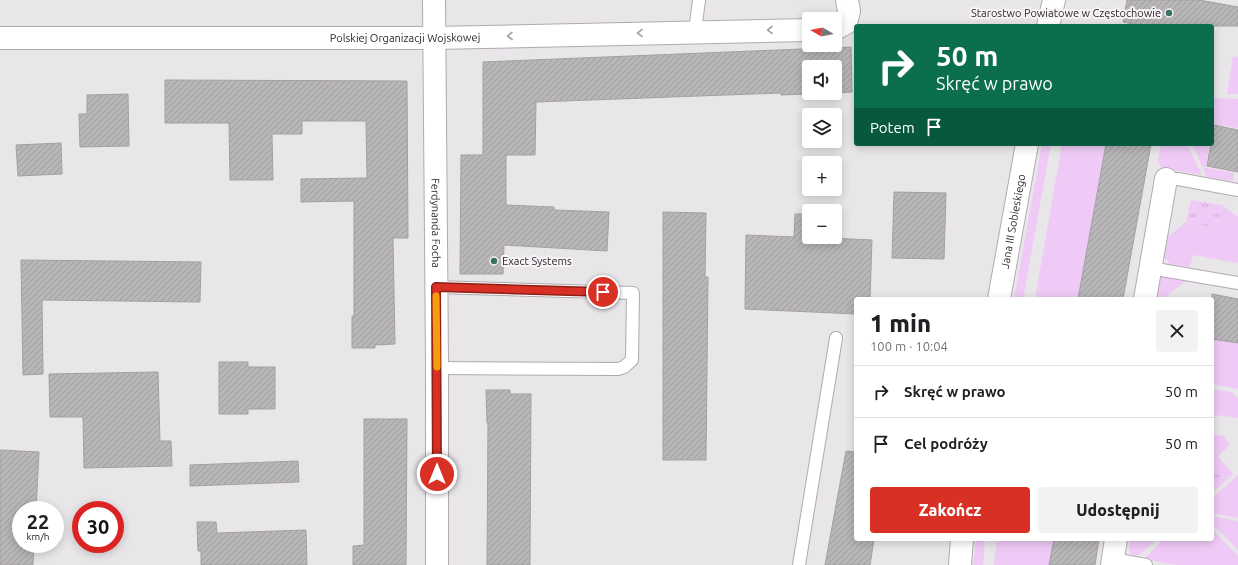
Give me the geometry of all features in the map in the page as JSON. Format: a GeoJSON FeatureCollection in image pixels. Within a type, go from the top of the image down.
{"type":"FeatureCollection","features":[{"type":"Feature","properties":{"kind":"street","name":"Ferdynanda Focha"},"geometry":{"type":"LineString","coordinates":[[434,0],[437,368],[436,565]]}},
{"type":"Feature","properties":{"kind":"street"},"geometry":{"type":"LineString","coordinates":[[842,25],[846,22],[849,11],[847,0]]}},
{"type":"Feature","properties":{"kind":"street"},"geometry":{"type":"LineString","coordinates":[[1048,24],[1054,0]]}},
{"type":"Feature","properties":{"kind":"street","name":"Polskiej Organizacji Wojskowej"},"geometry":{"type":"LineString","coordinates":[[0,38],[434,38],[802,30]]}},
{"type":"Feature","properties":{"kind":"street","name":"Jana III Sobieskiego"},"geometry":{"type":"LineString","coordinates":[[999,297],[1027,146]]}},
{"type":"Feature","properties":{"kind":"street"},"geometry":{"type":"LineString","coordinates":[[1145,297],[1166,179]]}},
{"type":"Feature","properties":{"kind":"street"},"geometry":{"type":"LineString","coordinates":[[960,565],[962,541]]}},
{"type":"Feature","properties":{"kind":"lane"},"geometry":{"type":"LineString","coordinates":[[696,32],[699,0]]}},
{"type":"Feature","properties":{"kind":"lane"},"geometry":{"type":"LineString","coordinates":[[1166,179],[1178,179],[1238,190]]}},
{"type":"Feature","properties":{"kind":"lane"},"geometry":{"type":"LineString","coordinates":[[1150,268],[1238,283]]}},
{"type":"Feature","properties":{"kind":"lane"},"geometry":{"type":"LineString","coordinates":[[436,287],[633,293],[632,360],[624,367],[618,369],[437,368]]}},
{"type":"Feature","properties":{"kind":"lane"},"geometry":{"type":"LineString","coordinates":[[799,565],[836,338]]}},
{"type":"Feature","properties":{"kind":"lane"},"geometry":{"type":"LineString","coordinates":[[1114,554],[1146,565]]}},
{"type":"Feature","properties":{"kind":"green space"},"geometry":{"type":"Polygon","coordinates":[[[1233,56],[1238,57],[1238,94],[1227,94],[1233,56]]]}},
{"type":"Feature","properties":{"kind":"green space"},"geometry":{"type":"Polygon","coordinates":[[[1214,98],[1238,99],[1238,128],[1214,124],[1214,98]]]}},
{"type":"Feature","properties":{"kind":"green space"},"geometry":{"type":"Polygon","coordinates":[[[1042,146],[1051,146],[1023,297],[1014,297],[1042,146]]]}},
{"type":"Feature","properties":{"kind":"green space"},"geometry":{"type":"Polygon","coordinates":[[[1062,146],[1106,146],[1078,297],[1035,297],[1062,146]]]}},
{"type":"Feature","properties":{"kind":"green space"},"geometry":{"type":"Polygon","coordinates":[[[1161,146],[1188,146],[1202,175],[1162,168],[1158,162],[1161,146]]]}},
{"type":"Feature","properties":{"kind":"green space"},"geometry":{"type":"Polygon","coordinates":[[[1193,146],[1209,146],[1206,168],[1234,173],[1233,181],[1207,177],[1193,146]]]}},
{"type":"Feature","properties":{"kind":"green space"},"geometry":{"type":"Polygon","coordinates":[[[1191,200],[1222,205],[1217,228],[1186,222],[1191,200]]]}},
{"type":"Feature","properties":{"kind":"green space"},"geometry":{"type":"Polygon","coordinates":[[[1222,205],[1238,217],[1238,263],[1193,255],[1190,267],[1170,264],[1163,256],[1165,239],[1186,222],[1217,228],[1222,205]]]}},
{"type":"Feature","properties":{"kind":"green space"},"geometry":{"type":"Polygon","coordinates":[[[1166,275],[1188,279],[1166,297],[1153,297],[1159,277],[1166,275]]]}},
{"type":"Feature","properties":{"kind":"green space"},"geometry":{"type":"Polygon","coordinates":[[[1214,339],[1238,343],[1238,389],[1214,384],[1214,339]]]}},
{"type":"Feature","properties":{"kind":"green space"},"geometry":{"type":"Polygon","coordinates":[[[1214,389],[1232,392],[1238,399],[1238,418],[1215,415],[1214,420],[1214,389]]]}},
{"type":"Feature","properties":{"kind":"green space"},"geometry":{"type":"Polygon","coordinates":[[[1214,434],[1224,436],[1230,445],[1218,456],[1233,474],[1230,477],[1214,473],[1214,434]]]}},
{"type":"Feature","properties":{"kind":"green space"},"geometry":{"type":"Polygon","coordinates":[[[1214,473],[1230,477],[1214,491],[1214,473]]]}},
{"type":"Feature","properties":{"kind":"green space"},"geometry":{"type":"Polygon","coordinates":[[[1238,475],[1238,518],[1214,513],[1214,496],[1238,475]]]}},
{"type":"Feature","properties":{"kind":"green space"},"geometry":{"type":"Polygon","coordinates":[[[1214,516],[1238,521],[1238,550],[1214,526],[1214,516]]]}},
{"type":"Feature","properties":{"kind":"green space"},"geometry":{"type":"Polygon","coordinates":[[[1214,531],[1238,556],[1238,565],[1177,565],[1144,559],[1162,541],[1214,541],[1214,531]]]}},
{"type":"Feature","properties":{"kind":"green space"},"geometry":{"type":"Polygon","coordinates":[[[976,541],[985,541],[983,565],[973,565],[976,541]]]}},
{"type":"Feature","properties":{"kind":"green space"},"geometry":{"type":"Polygon","coordinates":[[[997,541],[1054,541],[1049,565],[994,565],[997,541]]]}},
{"type":"Feature","properties":{"kind":"green space"},"geometry":{"type":"Polygon","coordinates":[[[1130,541],[1156,541],[1135,558],[1131,554],[1130,541]]]}},
{"type":"Feature","properties":{"kind":"building","name":"Starostwo Powiatowe w Częstochowie"},"geometry":{"type":"Polygon","coordinates":[[[1127,0],[1199,0],[1238,7],[1238,26],[1214,26],[1214,24],[1133,24],[1123,22],[1127,0]]]}},
{"type":"Feature","properties":{"kind":"building"},"geometry":{"type":"Polygon","coordinates":[[[842,47],[851,47],[852,92],[842,93],[842,60],[802,60],[802,94],[781,95],[781,93],[536,102],[535,155],[506,155],[506,205],[554,207],[554,210],[609,212],[607,251],[504,245],[503,274],[460,274],[461,155],[483,155],[483,62],[802,49],[802,52],[842,52],[842,47]]]}},
{"type":"Feature","properties":{"kind":"building"},"geometry":{"type":"Polygon","coordinates":[[[165,80],[407,81],[408,238],[393,238],[395,344],[375,345],[375,348],[352,348],[352,316],[354,316],[354,201],[301,202],[301,179],[367,178],[366,121],[302,121],[302,134],[272,134],[273,180],[230,180],[229,123],[165,123],[165,80]]]}},
{"type":"Feature","properties":{"kind":"building"},"geometry":{"type":"Polygon","coordinates":[[[128,94],[129,146],[80,147],[79,114],[87,114],[87,95],[128,94]]]}},
{"type":"Feature","properties":{"kind":"building"},"geometry":{"type":"Polygon","coordinates":[[[1214,125],[1238,130],[1238,172],[1207,166],[1210,146],[1214,146],[1214,125]]]}},
{"type":"Feature","properties":{"kind":"building"},"geometry":{"type":"Polygon","coordinates":[[[61,143],[62,174],[18,176],[16,145],[61,143]]]}},
{"type":"Feature","properties":{"kind":"building"},"geometry":{"type":"Polygon","coordinates":[[[1106,146],[1151,146],[1123,297],[1078,297],[1106,146]]]}},
{"type":"Feature","properties":{"kind":"building"},"geometry":{"type":"Polygon","coordinates":[[[894,192],[946,193],[944,259],[892,258],[894,192]]]}},
{"type":"Feature","properties":{"kind":"building"},"geometry":{"type":"Polygon","coordinates":[[[663,212],[706,213],[705,277],[708,277],[706,460],[663,460],[663,212]]]}},
{"type":"Feature","properties":{"kind":"building"},"geometry":{"type":"Polygon","coordinates":[[[795,214],[802,214],[802,244],[842,244],[842,239],[872,240],[870,297],[854,297],[854,314],[745,309],[746,235],[794,237],[795,214]]]}},
{"type":"Feature","properties":{"kind":"building"},"geometry":{"type":"Polygon","coordinates":[[[21,260],[201,262],[200,302],[42,300],[43,374],[23,375],[21,260]]]}},
{"type":"Feature","properties":{"kind":"building"},"geometry":{"type":"Polygon","coordinates":[[[1212,294],[1238,299],[1238,343],[1214,339],[1214,297],[1212,297],[1212,294]]]}},
{"type":"Feature","properties":{"kind":"building"},"geometry":{"type":"Polygon","coordinates":[[[219,362],[248,362],[248,367],[275,367],[275,409],[248,409],[248,414],[219,414],[219,362]]]}},
{"type":"Feature","properties":{"kind":"building"},"geometry":{"type":"Polygon","coordinates":[[[158,372],[160,441],[171,441],[172,466],[84,468],[83,417],[50,417],[49,374],[158,372]]]}},
{"type":"Feature","properties":{"kind":"building"},"geometry":{"type":"Polygon","coordinates":[[[486,390],[510,390],[510,394],[531,394],[530,565],[487,565],[488,423],[486,390]]]}},
{"type":"Feature","properties":{"kind":"building"},"geometry":{"type":"Polygon","coordinates":[[[364,419],[407,419],[406,565],[353,565],[353,546],[364,545],[364,419]]]}},
{"type":"Feature","properties":{"kind":"building"},"geometry":{"type":"Polygon","coordinates":[[[0,450],[39,452],[36,501],[12,501],[12,553],[34,553],[33,565],[0,565],[0,450]]]}},
{"type":"Feature","properties":{"kind":"building"},"geometry":{"type":"Polygon","coordinates":[[[846,451],[854,452],[854,541],[874,541],[870,565],[825,565],[846,451]]]}},
{"type":"Feature","properties":{"kind":"building"},"geometry":{"type":"Polygon","coordinates":[[[298,461],[299,482],[190,486],[190,465],[298,461]]]}},
{"type":"Feature","properties":{"kind":"building"},"geometry":{"type":"Polygon","coordinates":[[[197,522],[216,522],[217,533],[306,530],[307,565],[201,565],[201,551],[198,551],[197,522]]]}},
{"type":"Feature","properties":{"kind":"building"},"geometry":{"type":"Polygon","coordinates":[[[1054,541],[1099,541],[1095,565],[1049,565],[1054,541]]]}},
{"type":"Feature","properties":{"kind":"slow traffic"},"geometry":{"type":"LineString","coordinates":[[436,296],[437,367]]}},
{"type":"Feature","properties":{"kind":"place","name":"Starostwo Powiatowe w Częstochowie"},"geometry":{"type":"Point","coordinates":[1169,13]}},
{"type":"Feature","properties":{"kind":"place","name":"Exact Systems"},"geometry":{"type":"Point","coordinates":[494,261]}},
{"type":"Feature","properties":{"kind":"route"},"geometry":{"type":"LineString","coordinates":[[437,474],[436,287],[603,292]]}}]}
